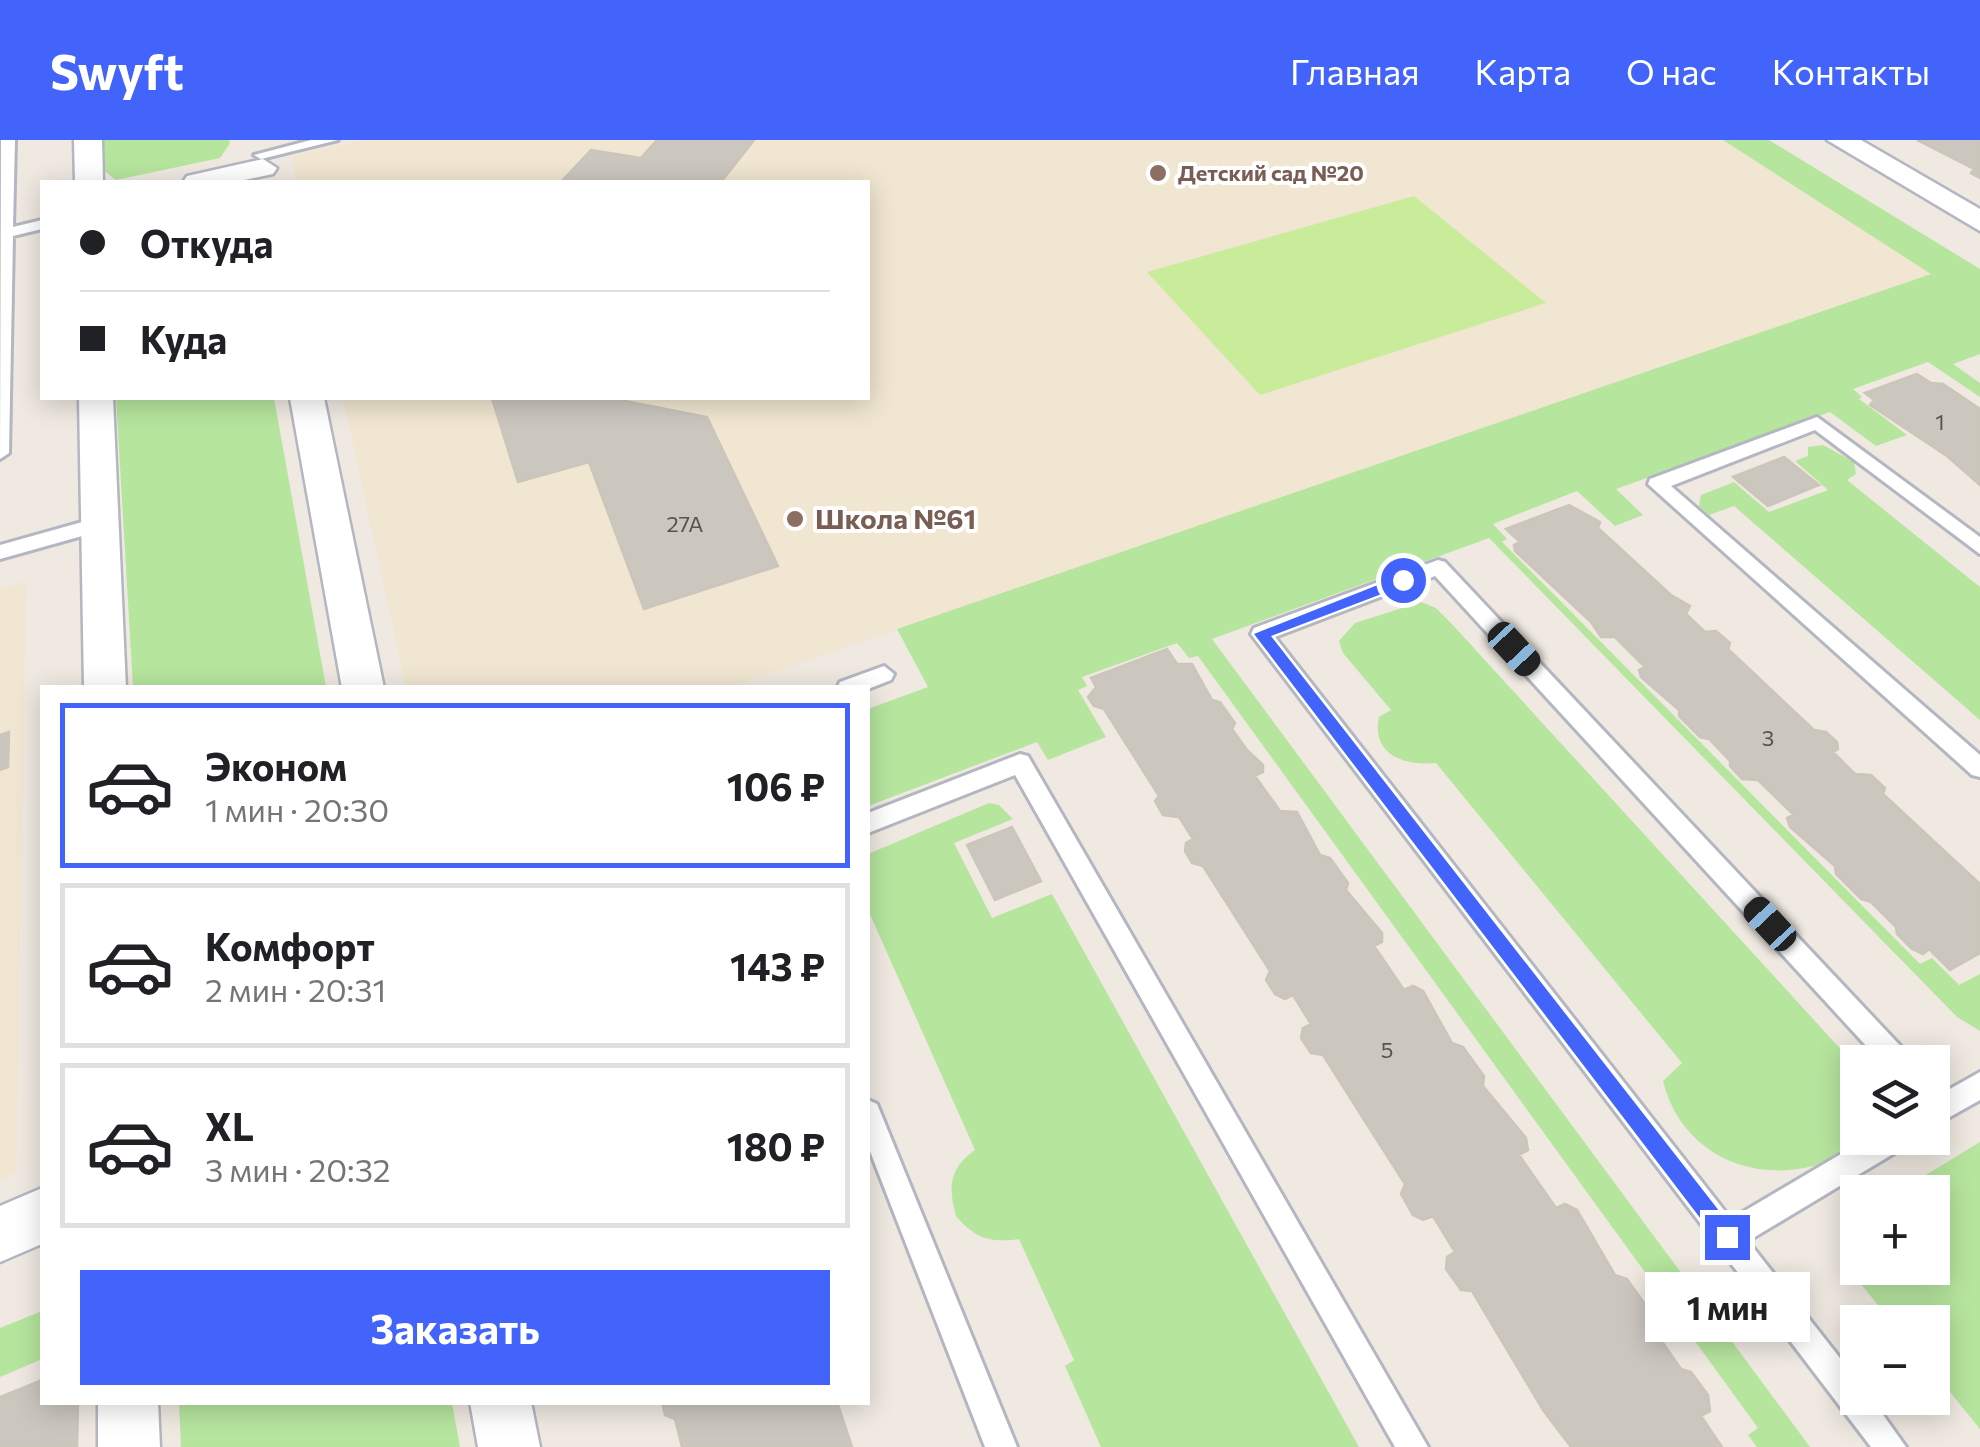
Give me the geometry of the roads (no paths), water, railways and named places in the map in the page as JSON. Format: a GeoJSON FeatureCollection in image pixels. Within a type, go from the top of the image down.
{"type":"FeatureCollection","features":[{"type":"Feature","properties":{"kind":"street"},"geometry":{"type":"LineString","coordinates":[[88,140],[89,180]]}},
{"type":"Feature","properties":{"kind":"street"},"geometry":{"type":"LineString","coordinates":[[1842,140],[1980,222]]}},
{"type":"Feature","properties":{"kind":"street"},"geometry":{"type":"LineString","coordinates":[[203,180],[262,161]]}},
{"type":"Feature","properties":{"kind":"street"},"geometry":{"type":"LineString","coordinates":[[96,400],[105,685]]}},
{"type":"Feature","properties":{"kind":"street"},"geometry":{"type":"LineString","coordinates":[[307,400],[362,685]]}},
{"type":"Feature","properties":{"kind":"street"},"geometry":{"type":"LineString","coordinates":[[0,1234],[40,1217]]}},
{"type":"Feature","properties":{"kind":"street"},"geometry":{"type":"LineString","coordinates":[[128,1405],[130,1447]]}},
{"type":"Feature","properties":{"kind":"street"},"geometry":{"type":"LineString","coordinates":[[501,1405],[509,1447]]}},
{"type":"Feature","properties":{"kind":"lane"},"geometry":{"type":"LineString","coordinates":[[0,452],[8,140]]}},
{"type":"Feature","properties":{"kind":"lane"},"geometry":{"type":"LineString","coordinates":[[262,161],[331,140]]}},
{"type":"Feature","properties":{"kind":"lane"},"geometry":{"type":"LineString","coordinates":[[3,234],[40,225]]}},
{"type":"Feature","properties":{"kind":"lane"},"geometry":{"type":"LineString","coordinates":[[1980,547],[1817,423],[1657,484],[1980,768]]}},
{"type":"Feature","properties":{"kind":"lane"},"geometry":{"type":"LineString","coordinates":[[0,552],[100,524]]}},
{"type":"Feature","properties":{"kind":"lane"},"geometry":{"type":"LineString","coordinates":[[1882,1045],[1438,567],[1261,634],[1890,1447]]}},
{"type":"Feature","properties":{"kind":"lane"},"geometry":{"type":"LineString","coordinates":[[855,685],[884,674]]}},
{"type":"Feature","properties":{"kind":"lane"},"geometry":{"type":"LineString","coordinates":[[870,822],[1020,763],[1412,1447]]}},
{"type":"Feature","properties":{"kind":"lane"},"geometry":{"type":"LineString","coordinates":[[1950,1101],[1980,1086]]}},
{"type":"Feature","properties":{"kind":"lane"},"geometry":{"type":"LineString","coordinates":[[870,1118],[1001,1447]]}},
{"type":"Feature","properties":{"kind":"lane"},"geometry":{"type":"LineString","coordinates":[[1727,1237],[1864,1155]]}},
{"type":"Feature","properties":{"kind":"place","name":"Детский сад №20"},"geometry":{"type":"Point","coordinates":[1158,173]}},
{"type":"Feature","properties":{"kind":"place","name":"Школа №61"},"geometry":{"type":"Point","coordinates":[795,519]}}]}
